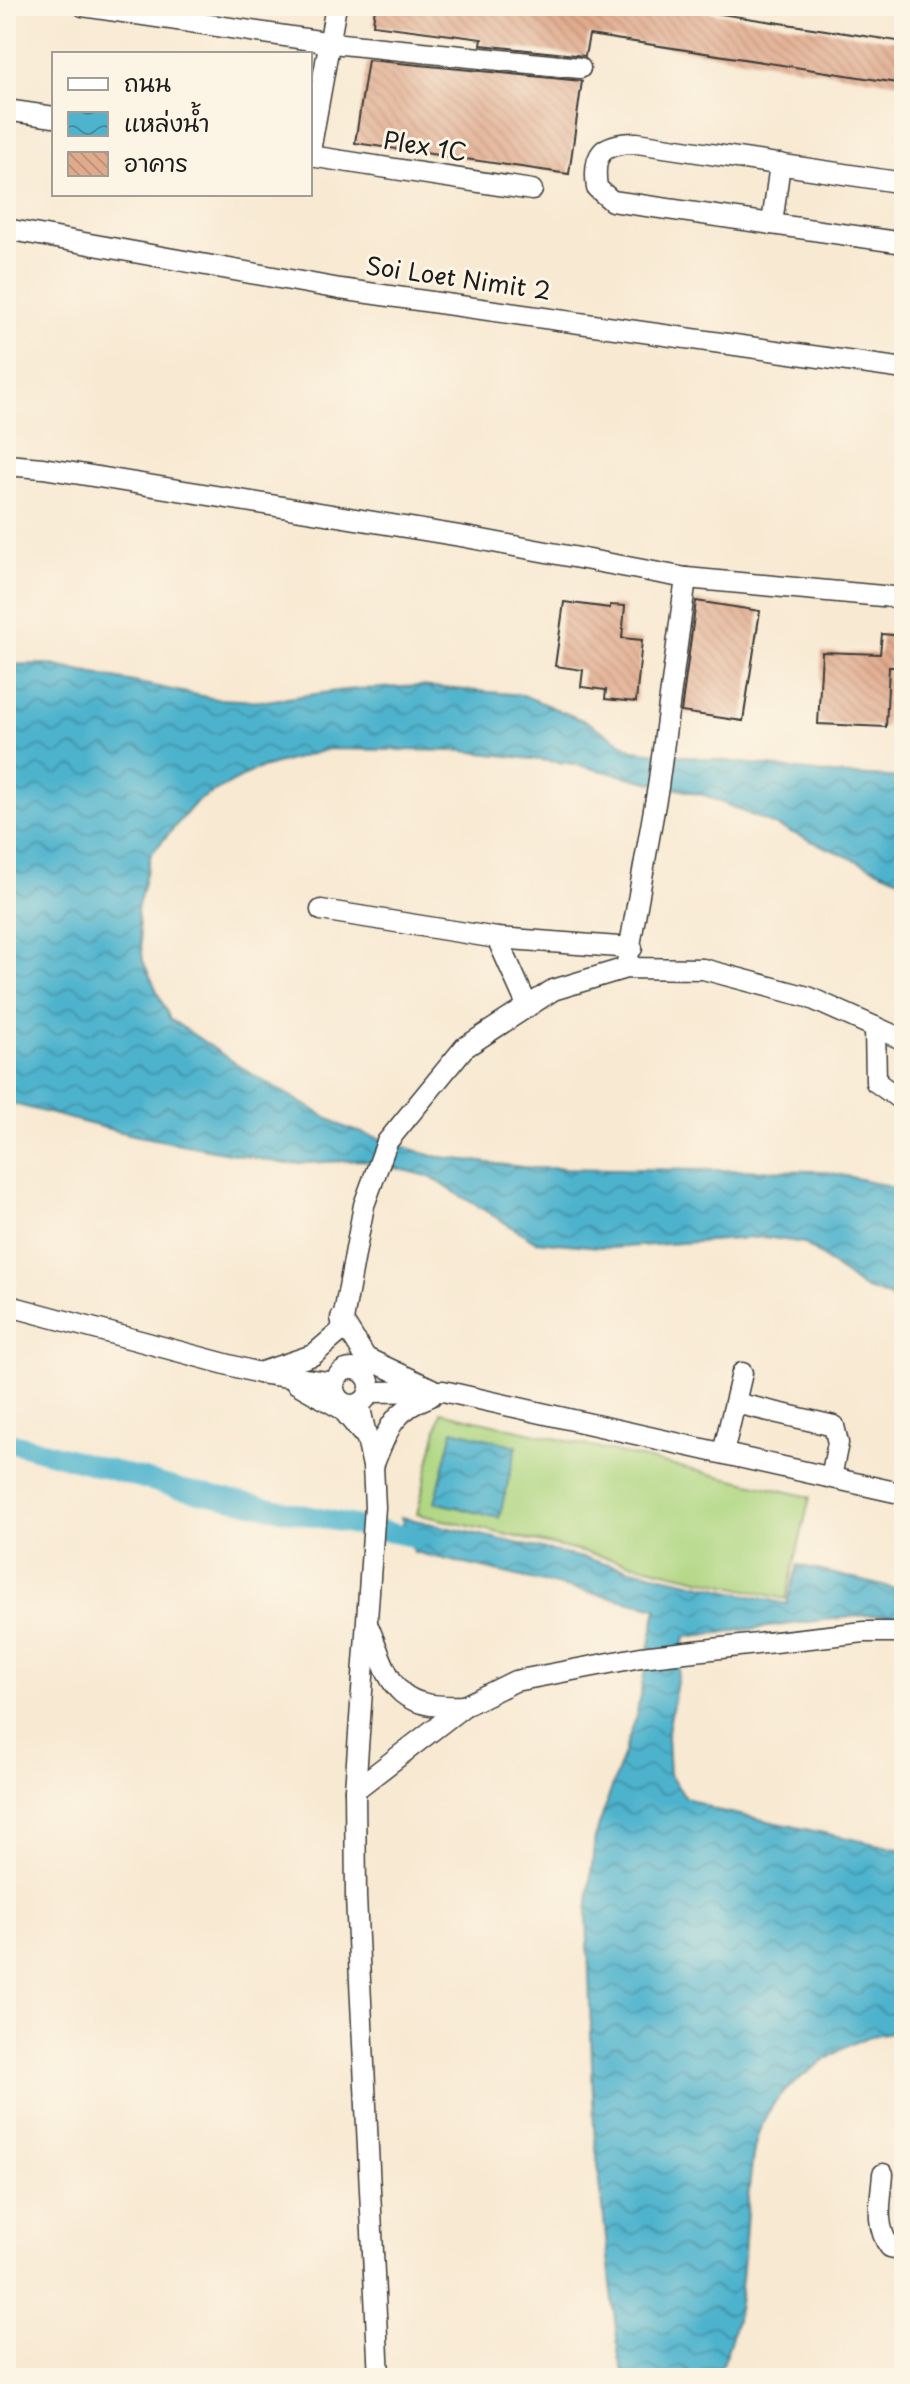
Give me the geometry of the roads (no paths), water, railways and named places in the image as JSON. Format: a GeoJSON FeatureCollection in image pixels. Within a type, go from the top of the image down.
{"type":"FeatureCollection","features":[{"type":"Feature","properties":{"kind":"street"},"geometry":{"type":"LineString","coordinates":[[83,6],[332,43],[580,68]]}},
{"type":"Feature","properties":{"kind":"street"},"geometry":{"type":"LineString","coordinates":[[312,143],[332,43],[336,6]]}},
{"type":"Feature","properties":{"kind":"street"},"geometry":{"type":"LineString","coordinates":[[6,110],[52,117]]}},
{"type":"Feature","properties":{"kind":"street"},"geometry":{"type":"LineString","coordinates":[[904,183],[615,143],[600,153],[594,169],[597,188],[612,201],[904,243]]}},
{"type":"Feature","properties":{"kind":"street","name":"Plex 1C"},"geometry":{"type":"LineString","coordinates":[[312,153],[532,190]]}},
{"type":"Feature","properties":{"kind":"street"},"geometry":{"type":"LineString","coordinates":[[772,224],[780,164]]}},
{"type":"Feature","properties":{"kind":"street","name":"Soi Loet Nimit 2"},"geometry":{"type":"LineString","coordinates":[[6,229],[340,289],[904,369]]}},
{"type":"Feature","properties":{"kind":"street"},"geometry":{"type":"LineString","coordinates":[[6,465],[43,468],[466,537],[686,578],[904,598]]}},
{"type":"Feature","properties":{"kind":"street"},"geometry":{"type":"LineString","coordinates":[[626,968],[632,948],[658,787],[662,737],[686,578]]}},
{"type":"Feature","properties":{"kind":"street"},"geometry":{"type":"LineString","coordinates":[[321,910],[497,938],[632,948]]}},
{"type":"Feature","properties":{"kind":"street"},"geometry":{"type":"LineString","coordinates":[[497,938],[510,959],[527,1005]]}},
{"type":"Feature","properties":{"kind":"street"},"geometry":{"type":"LineString","coordinates":[[439,1391],[364,1398],[345,1403],[338,1398],[341,1325],[364,1205],[382,1152],[393,1134],[464,1048],[553,990],[626,968],[703,969],[752,980],[808,997],[904,1040]]}},
{"type":"Feature","properties":{"kind":"street"},"geometry":{"type":"LineString","coordinates":[[875,1027],[876,1082],[904,1102]]}},
{"type":"Feature","properties":{"kind":"street"},"geometry":{"type":"LineString","coordinates":[[6,1305],[259,1373],[284,1377],[339,1377],[352,1368],[366,1375],[364,1398],[375,1507],[355,1790],[356,1897],[377,2260],[379,2378]]}},
{"type":"Feature","properties":{"kind":"street"},"geometry":{"type":"LineString","coordinates":[[259,1373],[313,1355],[341,1325]]}},
{"type":"Feature","properties":{"kind":"street"},"geometry":{"type":"LineString","coordinates":[[341,1325],[366,1358],[439,1391],[904,1494]]}},
{"type":"Feature","properties":{"kind":"street"},"geometry":{"type":"LineString","coordinates":[[723,1453],[742,1373]]}},
{"type":"Feature","properties":{"kind":"street"},"geometry":{"type":"LineString","coordinates":[[284,1377],[352,1416],[372,1460]]}},
{"type":"Feature","properties":{"kind":"street"},"geometry":{"type":"LineString","coordinates":[[372,1460],[397,1414],[439,1391]]}},
{"type":"Feature","properties":{"kind":"street"},"geometry":{"type":"LineString","coordinates":[[735,1403],[824,1421],[834,1426],[838,1443],[831,1477]]}},
{"type":"Feature","properties":{"kind":"street"},"geometry":{"type":"LineString","coordinates":[[367,1624],[390,1681],[408,1699],[433,1707],[464,1706]]}},
{"type":"Feature","properties":{"kind":"street"},"geometry":{"type":"LineString","coordinates":[[355,1790],[464,1706],[515,1681],[641,1657],[864,1632],[904,1632]]}},
{"type":"Feature","properties":{"kind":"street"},"geometry":{"type":"LineString","coordinates":[[883,2174],[879,2225],[882,2237],[890,2247],[904,2250]]}},
{"type":"Feature","properties":{"kind":"water"},"geometry":{"type":"Polygon","coordinates":[[[46,664],[216,699],[266,701],[344,690],[420,686],[523,695],[589,723],[633,750],[833,774],[904,778],[904,881],[707,796],[574,764],[464,751],[329,749],[255,770],[197,801],[151,854],[137,910],[143,961],[170,1019],[255,1076],[344,1127],[433,1156],[530,1168],[822,1171],[874,1182],[904,1192],[904,1302],[861,1287],[804,1243],[765,1237],[611,1248],[535,1241],[428,1176],[363,1160],[287,1164],[128,1134],[6,1102],[6,665],[46,664]]]}},
{"type":"Feature","properties":{"kind":"water"},"geometry":{"type":"Polygon","coordinates":[[[453,1430],[517,1446],[499,1518],[435,1502],[453,1430]]]}},
{"type":"Feature","properties":{"kind":"water"},"geometry":{"type":"Polygon","coordinates":[[[401,1517],[787,1604],[798,1565],[904,1591],[904,1616],[867,1615],[685,1637],[667,1737],[669,1774],[685,1797],[716,1810],[904,1850],[904,2031],[870,2037],[840,2050],[790,2087],[765,2118],[752,2162],[738,2310],[733,2333],[715,2378],[625,2378],[619,2357],[594,2128],[587,1911],[595,1837],[636,1717],[657,1608],[413,1552],[401,1517]]]}},
{"type":"Feature","properties":{"kind":"waterway"},"geometry":{"type":"LineString","coordinates":[[6,1441],[180,1489],[417,1538]]}}]}
